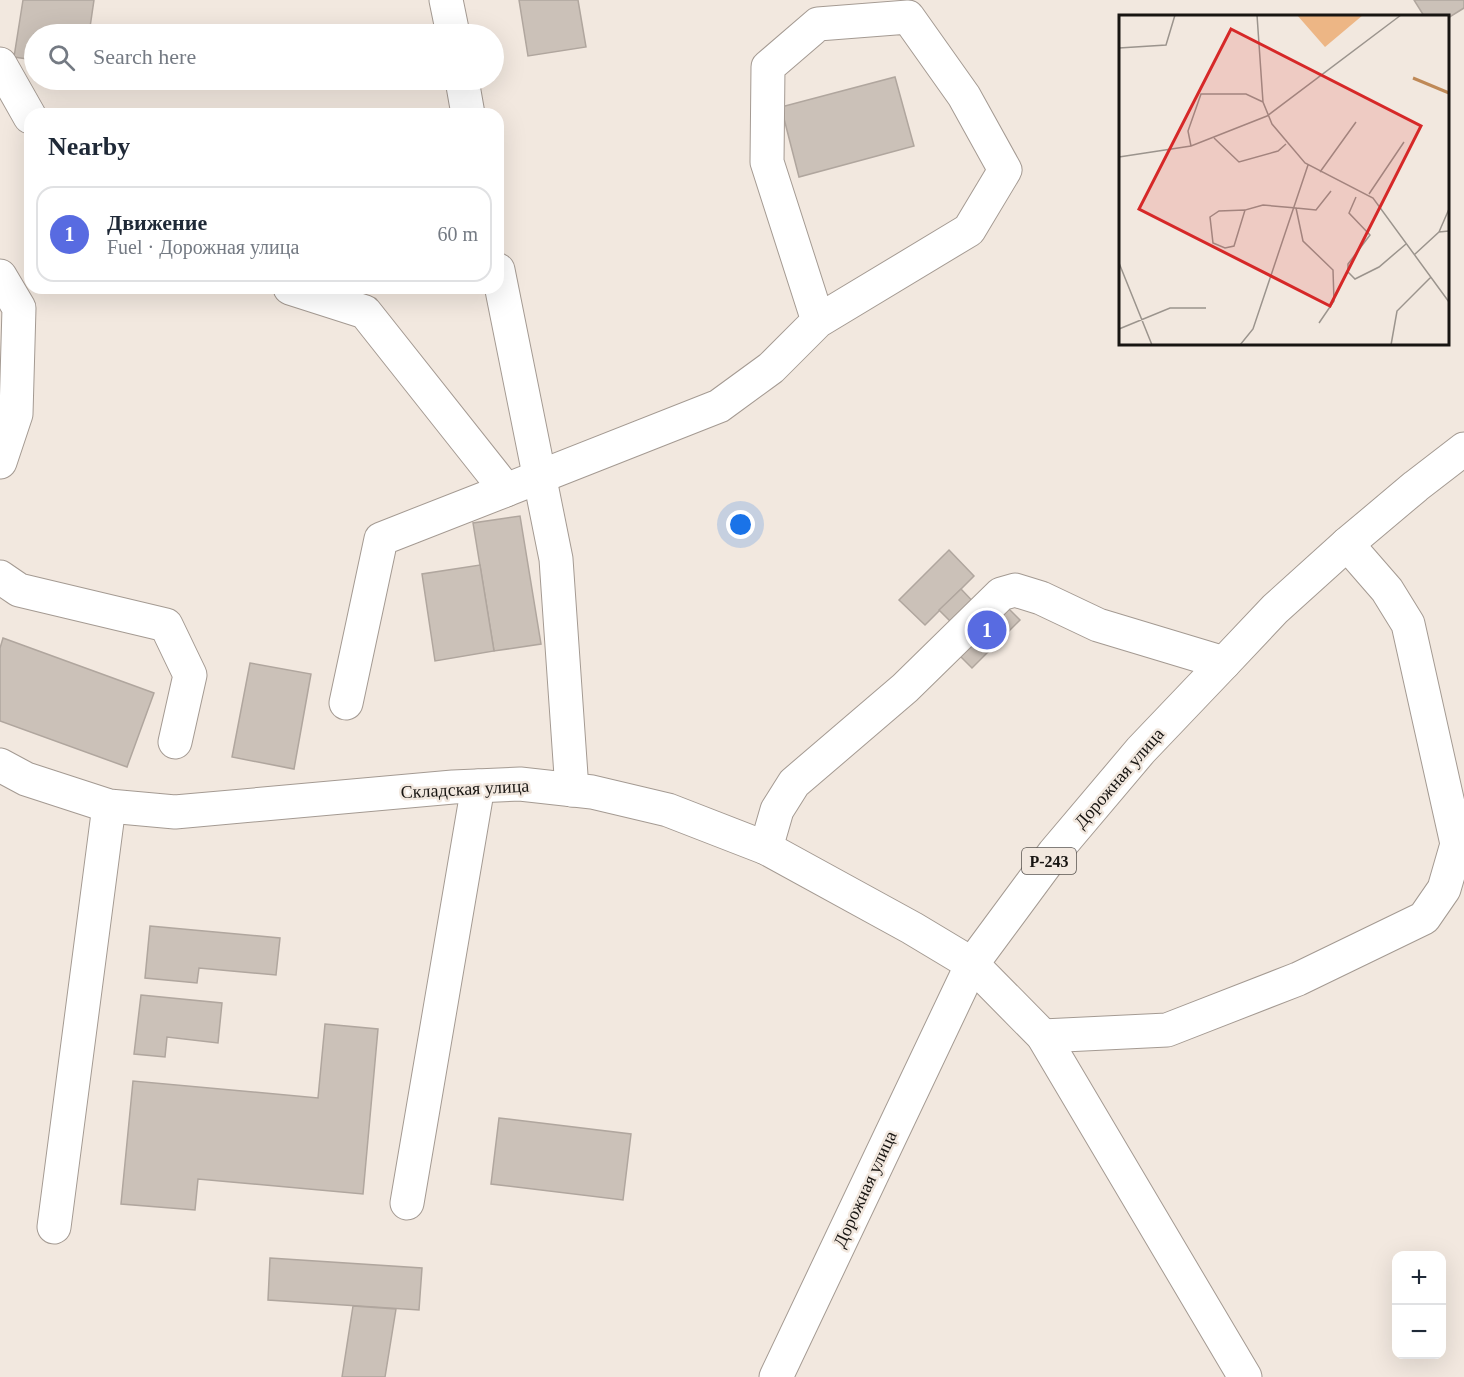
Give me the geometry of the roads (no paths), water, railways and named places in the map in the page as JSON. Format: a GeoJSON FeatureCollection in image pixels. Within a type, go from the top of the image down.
{"type":"FeatureCollection","features":[{"type":"Feature","properties":{"kind":"main road"},"geometry":{"type":"LineString","coordinates":[[446,0],[451,24]]}},
{"type":"Feature","properties":{"kind":"main road"},"geometry":{"type":"LineString","coordinates":[[346,703],[381,539],[719,406],[771,368],[818,321],[969,230],[1005,170],[964,96],[908,17],[818,24],[768,67],[767,162],[818,321]]}},
{"type":"Feature","properties":{"kind":"main road"},"geometry":{"type":"LineString","coordinates":[[0,64],[25,108]]}},
{"type":"Feature","properties":{"kind":"main road"},"geometry":{"type":"LineString","coordinates":[[464,90],[467,108]]}},
{"type":"Feature","properties":{"kind":"main road"},"geometry":{"type":"LineString","coordinates":[[0,276],[19,308],[16,414],[0,462]]}},
{"type":"Feature","properties":{"kind":"main road"},"geometry":{"type":"LineString","coordinates":[[309,294],[365,312],[506,490]]}},
{"type":"Feature","properties":{"kind":"main road"},"geometry":{"type":"LineString","coordinates":[[503,294],[556,558],[572,790]]}},
{"type":"Feature","properties":{"kind":"main road","name":"Дорожная улица"},"geometry":{"type":"LineString","coordinates":[[776,1377],[972,964],[1076,827],[1141,750],[1275,609],[1347,544],[1416,486],[1464,450]]}},
{"type":"Feature","properties":{"kind":"main road"},"geometry":{"type":"LineString","coordinates":[[1043,1036],[1167,1030],[1299,979],[1424,918],[1444,889],[1457,844],[1408,624],[1387,590],[1347,544]]}},
{"type":"Feature","properties":{"kind":"main road"},"geometry":{"type":"LineString","coordinates":[[0,577],[19,590],[166,625],[190,675],[175,742]]}},
{"type":"Feature","properties":{"kind":"main road"},"geometry":{"type":"LineString","coordinates":[[766,848],[777,810],[795,783],[905,688],[1001,594],[1015,590],[1041,598],[1098,625],[1224,663]]}},
{"type":"Feature","properties":{"kind":"main road","name":"Складская улица"},"geometry":{"type":"LineString","coordinates":[[0,765],[26,779],[109,806],[175,812],[519,784],[592,792],[668,810],[766,848],[912,928],[972,964],[1043,1036],[1245,1377]]}},
{"type":"Feature","properties":{"kind":"main road"},"geometry":{"type":"LineString","coordinates":[[407,1203],[478,786]]}},
{"type":"Feature","properties":{"kind":"main road"},"geometry":{"type":"LineString","coordinates":[[54,1227],[109,806]]}},
{"type":"Feature","properties":{"kind":"place","name":"Движение"},"geometry":{"type":"Point","coordinates":[987,630]}}]}
